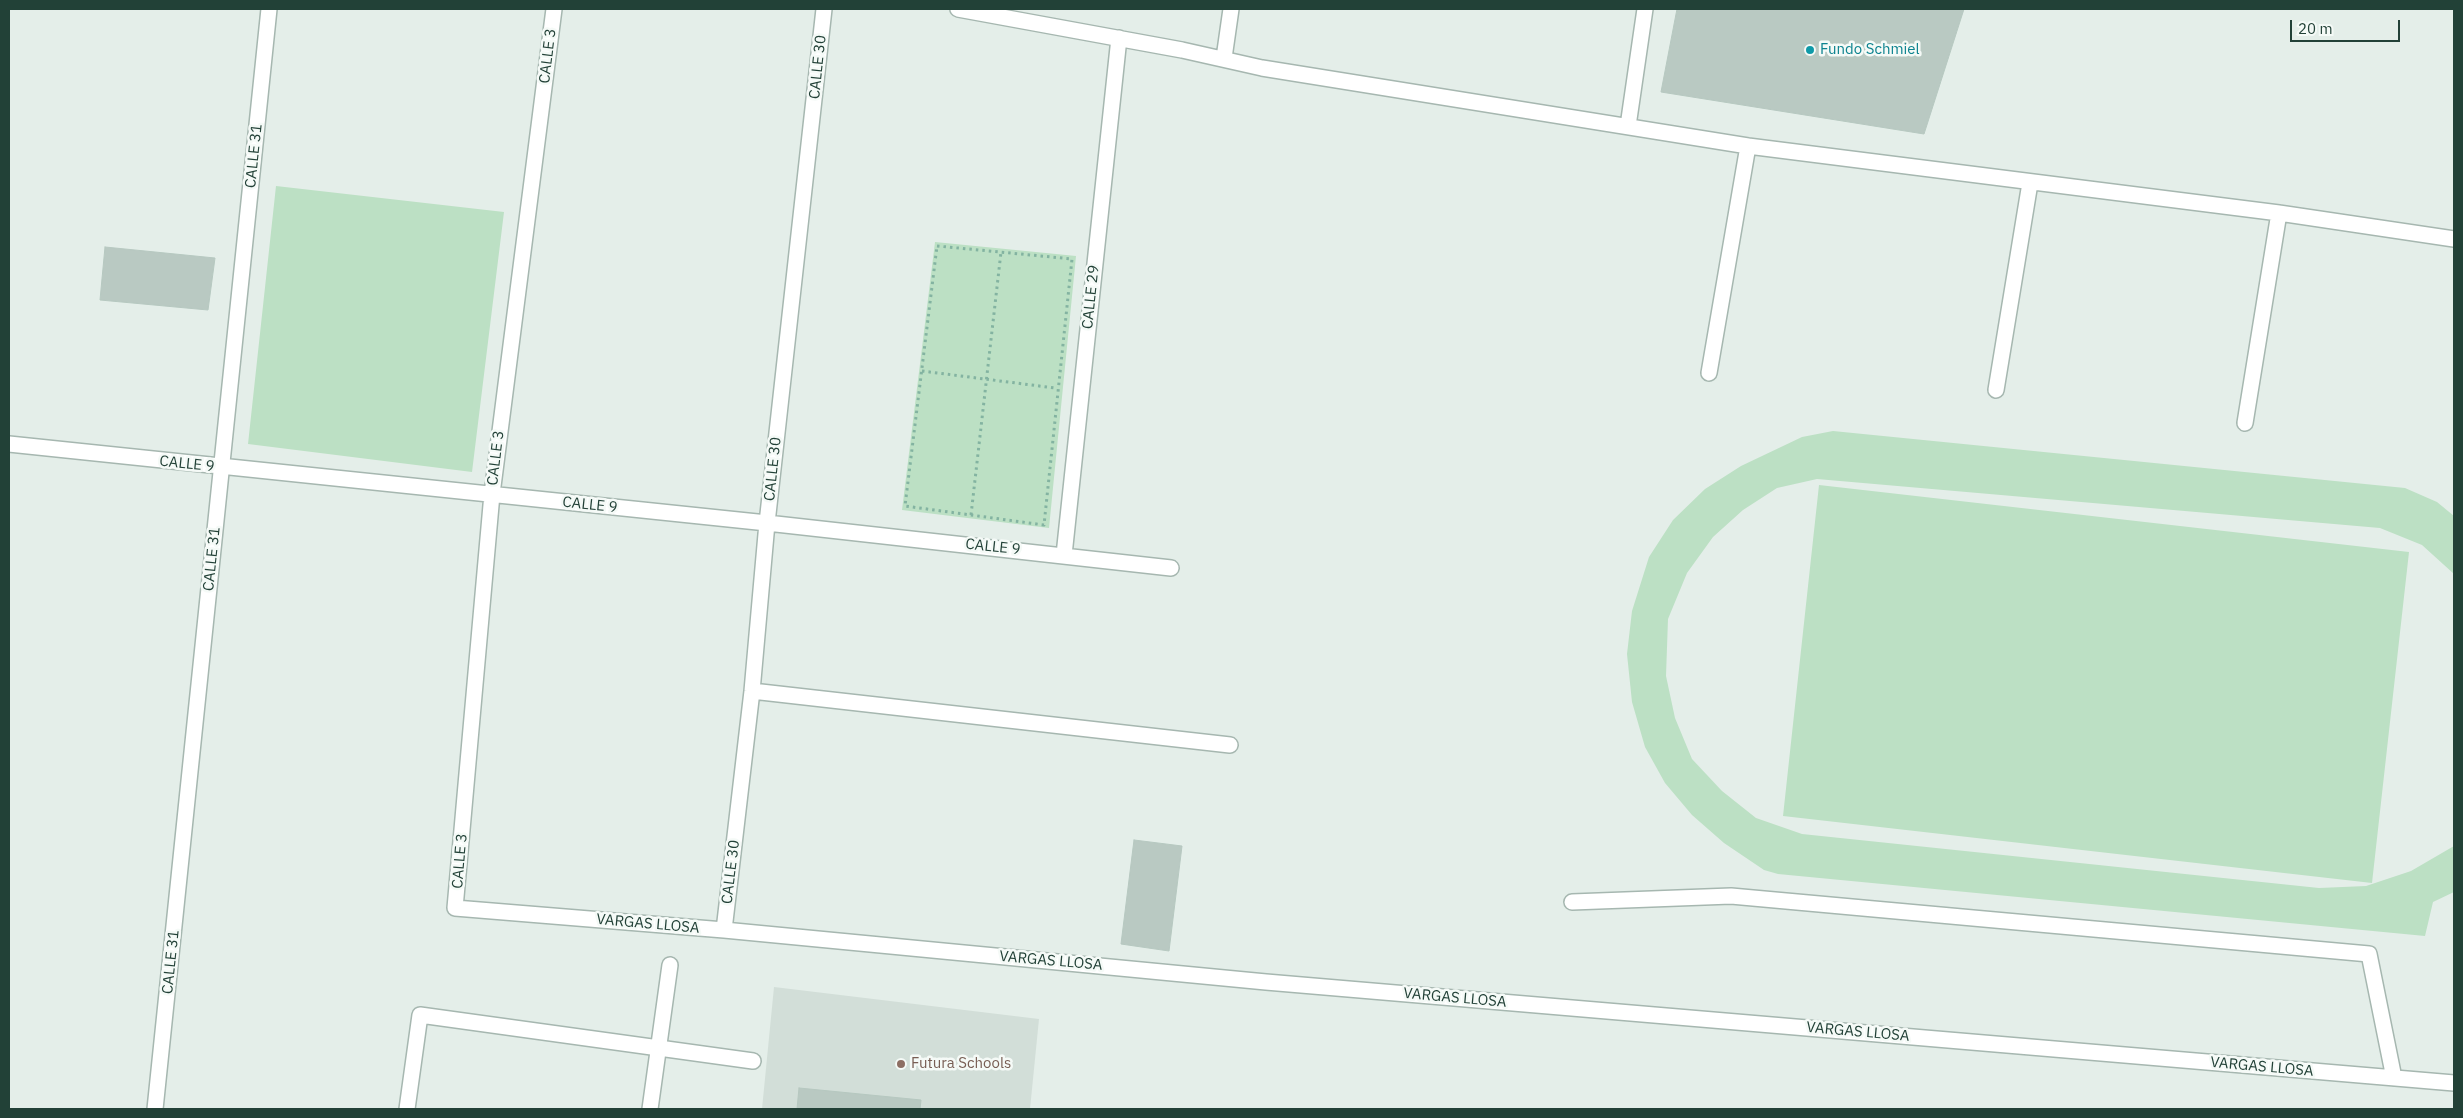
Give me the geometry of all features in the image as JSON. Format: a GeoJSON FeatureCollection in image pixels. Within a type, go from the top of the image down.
{"type":"FeatureCollection","features":[{"type":"Feature","properties":{"kind":"street","name":"CALLE 31"},"geometry":{"type":"LineString","coordinates":[[155,1109],[269,9]]}},
{"type":"Feature","properties":{"kind":"street","name":"CALLE 3"},"geometry":{"type":"LineString","coordinates":[[455,908],[492,494],[554,9]]}},
{"type":"Feature","properties":{"kind":"street","name":"CALLE 30"},"geometry":{"type":"LineString","coordinates":[[724,930],[752,691],[767,523],[824,9]]}},
{"type":"Feature","properties":{"kind":"street"},"geometry":{"type":"LineString","coordinates":[[958,9],[1224,58],[1262,68],[1748,146],[2279,213],[2454,239]]}},
{"type":"Feature","properties":{"kind":"street"},"geometry":{"type":"LineString","coordinates":[[1224,58],[1231,9]]}},
{"type":"Feature","properties":{"kind":"street"},"geometry":{"type":"LineString","coordinates":[[1628,126],[1646,9]]}},
{"type":"Feature","properties":{"kind":"street","name":"CALLE 29"},"geometry":{"type":"LineString","coordinates":[[1064,555],[1119,38]]}},
{"type":"Feature","properties":{"kind":"street"},"geometry":{"type":"LineString","coordinates":[[1709,373],[1748,146]]}},
{"type":"Feature","properties":{"kind":"street"},"geometry":{"type":"LineString","coordinates":[[1996,390],[2030,183]]}},
{"type":"Feature","properties":{"kind":"street"},"geometry":{"type":"LineString","coordinates":[[2245,423],[2279,213]]}},
{"type":"Feature","properties":{"kind":"street","name":"CALLE 9"},"geometry":{"type":"LineString","coordinates":[[9,444],[221,468],[767,523],[1171,568]]}},
{"type":"Feature","properties":{"kind":"street"},"geometry":{"type":"LineString","coordinates":[[752,691],[1230,745]]}},
{"type":"Feature","properties":{"kind":"street"},"geometry":{"type":"LineString","coordinates":[[1572,902],[1731,896],[2369,954],[2394,1078]]}},
{"type":"Feature","properties":{"kind":"street","name":"VARGAS LLOSA"},"geometry":{"type":"LineString","coordinates":[[455,908],[724,930],[1266,982],[2454,1083]]}},
{"type":"Feature","properties":{"kind":"street"},"geometry":{"type":"LineString","coordinates":[[650,1109],[670,965]]}},
{"type":"Feature","properties":{"kind":"street"},"geometry":{"type":"LineString","coordinates":[[407,1109],[420,1015],[753,1061]]}},
{"type":"Feature","properties":{"kind":"path"},"geometry":{"type":"LineString","coordinates":[[937,246],[1072,259],[1044,525],[905,506],[922,371],[937,246]]}},
{"type":"Feature","properties":{"kind":"path"},"geometry":{"type":"LineString","coordinates":[[971,515],[1001,252]]}},
{"type":"Feature","properties":{"kind":"path"},"geometry":{"type":"LineString","coordinates":[[922,371],[1058,389]]}},
{"type":"Feature","properties":{"kind":"shaded area","name":"Futura Schools"},"geometry":{"type":"Polygon","coordinates":[[[774,987],[1039,1019],[1030,1109],[762,1109],[774,987]]]}},
{"type":"Feature","properties":{"kind":"green space"},"geometry":{"type":"Polygon","coordinates":[[[276,186],[504,212],[472,472],[248,444],[276,186]]]}},
{"type":"Feature","properties":{"kind":"green space"},"geometry":{"type":"Polygon","coordinates":[[[935,242],[1076,256],[1049,528],[902,510],[935,242]]]}},
{"type":"Feature","properties":{"kind":"green space"},"geometry":{"type":"Polygon","coordinates":[[[1833,431],[2405,488],[2437,502],[2454,516],[2454,574],[2422,545],[2380,528],[1817,479],[1777,488],[1743,510],[1713,537],[1687,573],[1668,619],[1666,676],[1675,718],[1692,759],[1722,791],[1756,818],[1802,834],[2319,888],[2366,886],[2411,871],[2454,846],[2454,892],[2433,902],[2425,936],[1778,874],[1764,870],[1724,843],[1692,815],[1665,783],[1645,747],[1632,702],[1627,654],[1632,611],[1649,557],[1673,520],[1705,489],[1741,466],[1802,437],[1833,431]]]}},
{"type":"Feature","properties":{"kind":"green space"},"geometry":{"type":"Polygon","coordinates":[[[1819,485],[2409,552],[2372,883],[1783,816],[1819,485]]]}},
{"type":"Feature","properties":{"kind":"building","name":"Fundo Schmiel"},"geometry":{"type":"Polygon","coordinates":[[[1677,9],[1964,9],[1924,134],[1661,92],[1677,9]]]}},
{"type":"Feature","properties":{"kind":"building"},"geometry":{"type":"Polygon","coordinates":[[[105,247],[215,258],[208,310],[100,300],[105,247]]]}},
{"type":"Feature","properties":{"kind":"building"},"geometry":{"type":"Polygon","coordinates":[[[1134,840],[1182,846],[1169,951],[1121,944],[1134,840]]]}},
{"type":"Feature","properties":{"kind":"building"},"geometry":{"type":"Polygon","coordinates":[[[799,1088],[921,1100],[920,1109],[797,1109],[799,1088]]]}},
{"type":"Feature","properties":{"kind":"place","name":"Fundo Schmiel"},"geometry":{"type":"Point","coordinates":[1810,50]}},
{"type":"Feature","properties":{"kind":"place","name":"Futura Schools"},"geometry":{"type":"Point","coordinates":[901,1064]}}]}
